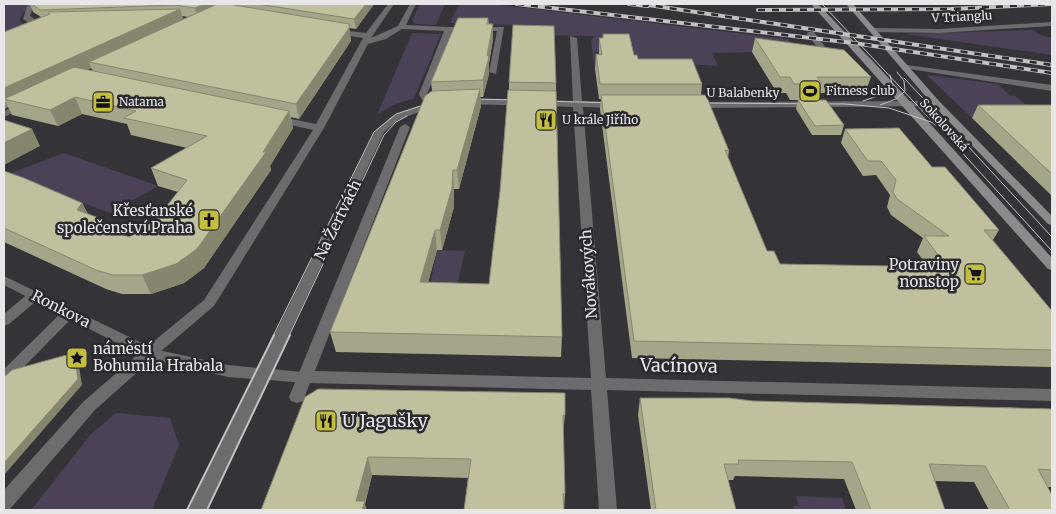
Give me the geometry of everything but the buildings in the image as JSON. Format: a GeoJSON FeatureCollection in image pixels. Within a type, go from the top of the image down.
{"type":"FeatureCollection","features":[{"type":"Feature","properties":{"kind":"main road","name":"Sokolovská"},"geometry":{"type":"LineString","coordinates":[[814,4],[1052,266]]}},
{"type":"Feature","properties":{"kind":"main road","name":"Sokolovská"},"geometry":{"type":"LineString","coordinates":[[849,4],[937,104],[1051,219]]}},
{"type":"Feature","properties":{"kind":"street"},"geometry":{"type":"LineString","coordinates":[[31,4],[26,17],[37,24]]}},
{"type":"Feature","properties":{"kind":"street"},"geometry":{"type":"LineString","coordinates":[[4,503],[89,406],[209,303],[319,128],[367,39],[391,4]]}},
{"type":"Feature","properties":{"kind":"street"},"geometry":{"type":"LineString","coordinates":[[401,27],[413,4]]}},
{"type":"Feature","properties":{"kind":"street"},"geometry":{"type":"LineString","coordinates":[[28,27],[37,24],[56,23]]}},
{"type":"Feature","properties":{"kind":"street","name":"V Trianglu"},"geometry":{"type":"LineString","coordinates":[[873,30],[939,30],[1052,24]]}},
{"type":"Feature","properties":{"kind":"street"},"geometry":{"type":"LineString","coordinates":[[329,30],[367,39],[383,37],[401,27],[501,29],[493,72]]}},
{"type":"Feature","properties":{"kind":"street"},"geometry":{"type":"LineString","coordinates":[[447,29],[448,32],[422,94],[429,105],[449,102],[624,105]]}},
{"type":"Feature","properties":{"kind":"street"},"geometry":{"type":"LineString","coordinates":[[800,50],[823,49],[811,34]]}},
{"type":"Feature","properties":{"kind":"street","name":"Novákových"},"geometry":{"type":"LineString","coordinates":[[573,38],[608,510]]}},
{"type":"Feature","properties":{"kind":"street"},"geometry":{"type":"LineString","coordinates":[[903,66],[1052,88]]}},
{"type":"Feature","properties":{"kind":"street"},"geometry":{"type":"LineString","coordinates":[[4,114],[37,98]]}},
{"type":"Feature","properties":{"kind":"street","name":"U Balabenky"},"geometry":{"type":"LineString","coordinates":[[683,105],[886,106],[937,104]]}},
{"type":"Feature","properties":{"kind":"street","name":"Na Žertvách"},"geometry":{"type":"LineString","coordinates":[[198,510],[380,132],[402,115],[429,105]]}},
{"type":"Feature","properties":{"kind":"street"},"geometry":{"type":"LineString","coordinates":[[270,118],[319,128]]}},
{"type":"Feature","properties":{"kind":"street","name":"Na Žertvách"},"geometry":{"type":"LineString","coordinates":[[297,397],[405,127]]}},
{"type":"Feature","properties":{"kind":"street","name":"Ronkova"},"geometry":{"type":"LineString","coordinates":[[4,280],[149,353],[228,371],[305,377]]}},
{"type":"Feature","properties":{"kind":"street"},"geometry":{"type":"LineString","coordinates":[[4,321],[35,295]]}},
{"type":"Feature","properties":{"kind":"street"},"geometry":{"type":"LineString","coordinates":[[4,378],[69,313]]}},
{"type":"Feature","properties":{"kind":"street","name":"Vacínova"},"geometry":{"type":"LineString","coordinates":[[305,377],[1052,395]]}},
{"type":"Feature","properties":{"kind":"shaded area"},"geometry":{"type":"Polygon","coordinates":[[[4,4],[38,4],[42,6],[23,12],[19,21],[27,25],[4,36],[4,4]]]}},
{"type":"Feature","properties":{"kind":"shaded area"},"geometry":{"type":"Polygon","coordinates":[[[420,4],[445,4],[436,25],[416,24],[412,21],[420,4]]]}},
{"type":"Feature","properties":{"kind":"shaded area"},"geometry":{"type":"Polygon","coordinates":[[[459,4],[492,4],[788,39],[803,60],[752,52],[712,53],[718,66],[671,63],[649,69],[594,51],[595,56],[600,56],[605,69],[595,69],[591,41],[594,36],[514,35],[513,25],[450,23],[459,4]]]}},
{"type":"Feature","properties":{"kind":"shaded area"},"geometry":{"type":"Polygon","coordinates":[[[1032,30],[1052,38],[1052,55],[905,34],[1032,30]]]}},
{"type":"Feature","properties":{"kind":"shaded area"},"geometry":{"type":"Polygon","coordinates":[[[412,33],[441,34],[414,98],[391,106],[377,115],[412,33]]]}},
{"type":"Feature","properties":{"kind":"shaded area"},"geometry":{"type":"Polygon","coordinates":[[[927,75],[998,84],[1010,96],[1015,96],[1043,118],[972,118],[927,75]]]}},
{"type":"Feature","properties":{"kind":"shaded area"},"geometry":{"type":"Polygon","coordinates":[[[64,153],[158,186],[110,213],[6,175],[64,153]]]}},
{"type":"Feature","properties":{"kind":"shaded area"},"geometry":{"type":"Polygon","coordinates":[[[437,250],[465,251],[456,291],[429,291],[437,250]]]}},
{"type":"Feature","properties":{"kind":"shaded area"},"geometry":{"type":"Polygon","coordinates":[[[116,413],[170,418],[179,445],[152,510],[31,510],[91,434],[116,413]]]}},
{"type":"Feature","properties":{"kind":"shaded area"},"geometry":{"type":"Polygon","coordinates":[[[796,496],[842,498],[846,510],[794,510],[793,506],[799,506],[796,496]]]}},
{"type":"Feature","properties":{"kind":"tram line"},"geometry":{"type":"LineString","coordinates":[[822,4],[890,77]]}},
{"type":"Feature","properties":{"kind":"tram line"},"geometry":{"type":"LineString","coordinates":[[897,72],[904,81],[904,92]]}},
{"type":"Feature","properties":{"kind":"tram line"},"geometry":{"type":"LineString","coordinates":[[863,101],[884,94],[892,84],[890,77]]}},
{"type":"Feature","properties":{"kind":"tram line"},"geometry":{"type":"LineString","coordinates":[[890,77],[904,92]]}},
{"type":"Feature","properties":{"kind":"tram line"},"geometry":{"type":"LineString","coordinates":[[904,78],[950,127]]}},
{"type":"Feature","properties":{"kind":"tram line"},"geometry":{"type":"LineString","coordinates":[[880,105],[896,99],[904,92]]}},
{"type":"Feature","properties":{"kind":"tram line"},"geometry":{"type":"LineString","coordinates":[[904,92],[930,119]]}},
{"type":"Feature","properties":{"kind":"tram line"},"geometry":{"type":"LineString","coordinates":[[468,99],[520,100]]}},
{"type":"Feature","properties":{"kind":"tram line"},"geometry":{"type":"LineString","coordinates":[[273,336],[374,132],[396,114],[436,101]]}},
{"type":"Feature","properties":{"kind":"tram line"},"geometry":{"type":"LineString","coordinates":[[543,101],[615,103]]}},
{"type":"Feature","properties":{"kind":"tram line"},"geometry":{"type":"LineString","coordinates":[[695,103],[845,104],[889,108],[931,122],[969,147]]}},
{"type":"Feature","properties":{"kind":"tram line"},"geometry":{"type":"LineString","coordinates":[[289,336],[384,135],[396,122],[407,116]]}},
{"type":"Feature","properties":{"kind":"tram line"},"geometry":{"type":"LineString","coordinates":[[946,135],[1052,251]]}},
{"type":"Feature","properties":{"kind":"tram line"},"geometry":{"type":"LineString","coordinates":[[966,144],[969,147]]}},
{"type":"Feature","properties":{"kind":"tram line"},"geometry":{"type":"LineString","coordinates":[[969,147],[1052,237]]}},
{"type":"Feature","properties":{"kind":"tram line"},"geometry":{"type":"LineString","coordinates":[[187,510],[274,335]]}},
{"type":"Feature","properties":{"kind":"tram line"},"geometry":{"type":"LineString","coordinates":[[207,510],[290,335]]}},
{"type":"Feature","properties":{"kind":"railway"},"geometry":{"type":"LineString","coordinates":[[517,4],[854,43],[1052,73]]}},
{"type":"Feature","properties":{"kind":"railway"},"geometry":{"type":"LineString","coordinates":[[629,4],[648,6]]}},
{"type":"Feature","properties":{"kind":"railway"},"geometry":{"type":"LineString","coordinates":[[642,4],[1052,65]]}},
{"type":"Feature","properties":{"kind":"railway"},"geometry":{"type":"LineString","coordinates":[[758,10],[951,9],[1052,4]]}},
{"type":"Feature","properties":{"kind":"place","name":"Fitness club"},"geometry":{"type":"Point","coordinates":[810,91]}},
{"type":"Feature","properties":{"kind":"place","name":"Natama"},"geometry":{"type":"Point","coordinates":[103,102]}},
{"type":"Feature","properties":{"kind":"place","name":"U krále Jiřího"},"geometry":{"type":"Point","coordinates":[546,120]}},
{"type":"Feature","properties":{"kind":"place","name":"Křesťanské společenství Praha"},"geometry":{"type":"Point","coordinates":[209,220]}},
{"type":"Feature","properties":{"kind":"place","name":"Potraviny nonstop"},"geometry":{"type":"Point","coordinates":[975,274]}},
{"type":"Feature","properties":{"kind":"place","name":"náměstí Bohumila Hrabala"},"geometry":{"type":"Point","coordinates":[77,358]}},
{"type":"Feature","properties":{"kind":"place","name":"U Jagušky"},"geometry":{"type":"Point","coordinates":[326,421]}}]}
